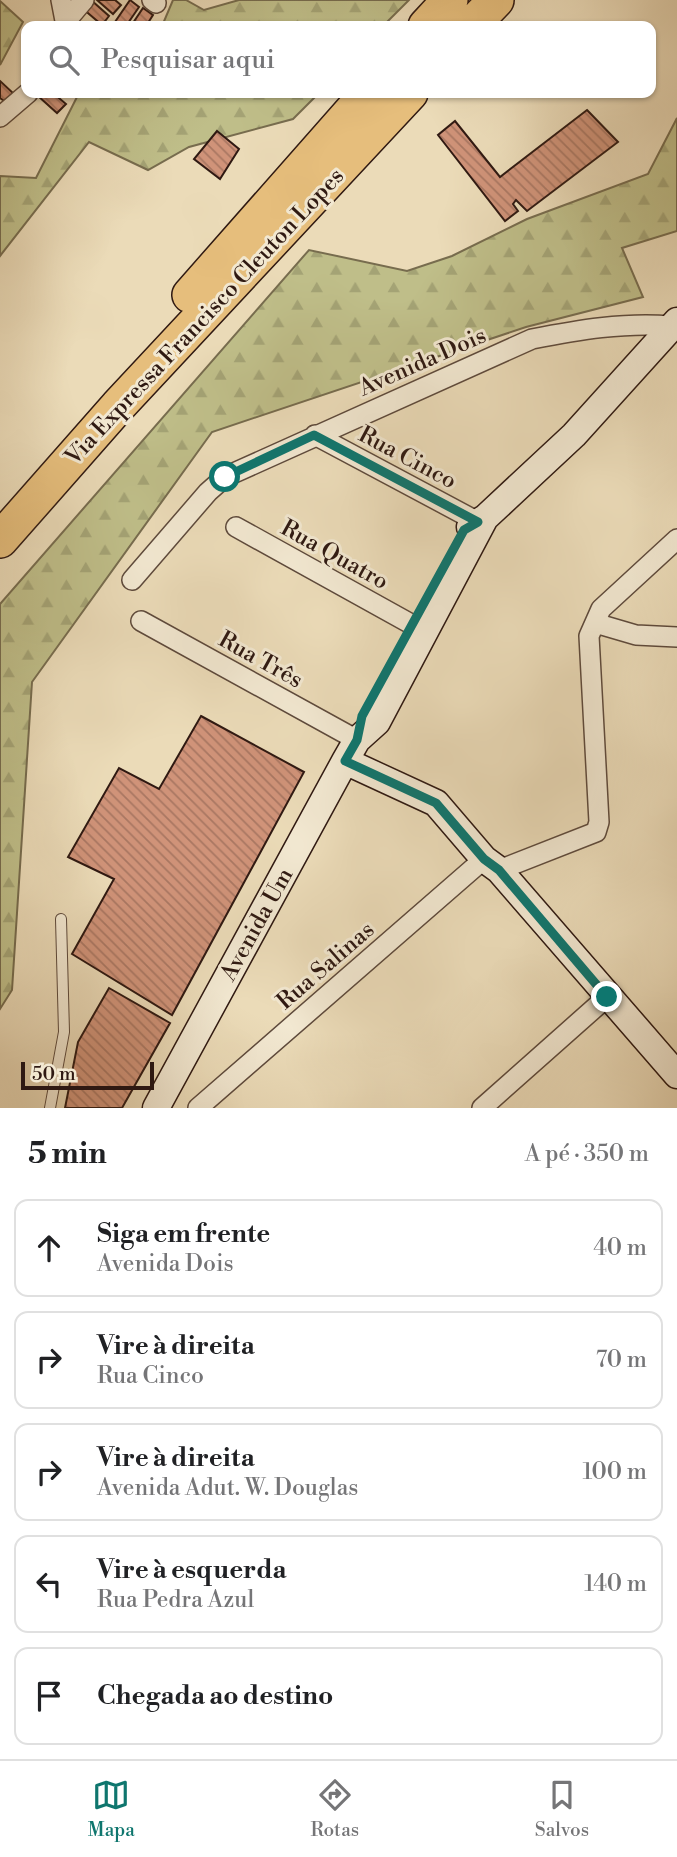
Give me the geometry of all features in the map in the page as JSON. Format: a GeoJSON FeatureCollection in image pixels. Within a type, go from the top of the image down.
{"type":"FeatureCollection","features":[{"type":"Feature","properties":{"kind":"highway"},"geometry":{"type":"LineString","coordinates":[[431,21],[450,0]]}},
{"type":"Feature","properties":{"kind":"highway"},"geometry":{"type":"LineString","coordinates":[[476,21],[496,0]]}},
{"type":"Feature","properties":{"kind":"highway","name":"Via Expressa Francisco Cleuton Lopes"},"geometry":{"type":"LineString","coordinates":[[0,511],[364,98]]}},
{"type":"Feature","properties":{"kind":"highway","name":"Via Expressa Francisco Cleuton Lopes"},"geometry":{"type":"LineString","coordinates":[[0,540],[118,406],[405,98]]}},
{"type":"Feature","properties":{"kind":"street"},"geometry":{"type":"LineString","coordinates":[[61,0],[66,21]]}},
{"type":"Feature","properties":{"kind":"street"},"geometry":{"type":"LineString","coordinates":[[68,21],[84,0]]}},
{"type":"Feature","properties":{"kind":"street"},"geometry":{"type":"LineString","coordinates":[[0,117],[22,98]]}},
{"type":"Feature","properties":{"kind":"street"},"geometry":{"type":"LineString","coordinates":[[351,750],[362,716],[464,530],[481,520],[574,435],[674,324]]}},
{"type":"Feature","properties":{"kind":"street","name":"Avenida Dois"},"geometry":{"type":"LineString","coordinates":[[132,580],[208,492],[225,477],[532,339],[576,330],[674,324]]}},
{"type":"Feature","properties":{"kind":"street","name":"Rua Cinco"},"geometry":{"type":"LineString","coordinates":[[314,435],[481,520]]}},
{"type":"Feature","properties":{"kind":"street"},"geometry":{"type":"LineString","coordinates":[[351,750],[377,722],[481,520]]}},
{"type":"Feature","properties":{"kind":"street","name":"Rua Quatro"},"geometry":{"type":"LineString","coordinates":[[236,527],[411,624]]}},
{"type":"Feature","properties":{"kind":"street"},"geometry":{"type":"LineString","coordinates":[[677,539],[601,609],[595,623],[636,635],[677,637]]}},
{"type":"Feature","properties":{"kind":"street","name":"Rua Três"},"geometry":{"type":"LineString","coordinates":[[141,621],[351,750]]}},
{"type":"Feature","properties":{"kind":"street","name":"Rua Salinas"},"geometry":{"type":"LineString","coordinates":[[198,1108],[491,864],[596,832],[599,822],[589,636],[595,623]]}},
{"type":"Feature","properties":{"kind":"street"},"geometry":{"type":"LineString","coordinates":[[351,750],[436,803],[607,997],[666,1048],[677,1075]]}},
{"type":"Feature","properties":{"kind":"street","name":"Avenida Um"},"geometry":{"type":"LineString","coordinates":[[156,1108],[351,750]]}},
{"type":"Feature","properties":{"kind":"street"},"geometry":{"type":"LineString","coordinates":[[482,1108],[607,997]]}},
{"type":"Feature","properties":{"kind":"lane"},"geometry":{"type":"LineString","coordinates":[[50,1108],[64,1032],[61,919]]}},
{"type":"Feature","properties":{"kind":"green space"},"geometry":{"type":"Polygon","coordinates":[[[173,0],[186,0],[204,10],[239,0],[409,0],[388,21],[164,21],[173,0]]]}},
{"type":"Feature","properties":{"kind":"green space"},"geometry":{"type":"Polygon","coordinates":[[[0,1],[22,21],[0,65],[0,1]]]}},
{"type":"Feature","properties":{"kind":"green space"},"geometry":{"type":"Polygon","coordinates":[[[76,98],[314,98],[293,119],[189,147],[148,170],[89,142],[0,256],[0,176],[36,178],[76,98]]]}},
{"type":"Feature","properties":{"kind":"green space"},"geometry":{"type":"Polygon","coordinates":[[[677,118],[677,231],[622,248],[643,297],[526,327],[212,432],[32,682],[12,990],[0,1009],[0,604],[309,250],[407,271],[452,256],[527,219],[648,174],[677,118]]]}},
{"type":"Feature","properties":{"kind":"building"},"geometry":{"type":"Polygon","coordinates":[[[91,0],[109,16],[105,21],[97,21],[82,8],[91,0]]]}},
{"type":"Feature","properties":{"kind":"building"},"geometry":{"type":"Polygon","coordinates":[[[97,0],[115,0],[121,5],[113,14],[97,0]]]}},
{"type":"Feature","properties":{"kind":"building"},"geometry":{"type":"Polygon","coordinates":[[[130,0],[139,7],[129,21],[116,21],[130,0]]]}},
{"type":"Feature","properties":{"kind":"building"},"geometry":{"type":"Polygon","coordinates":[[[143,8],[153,15],[149,21],[134,21],[143,8]]]}},
{"type":"Feature","properties":{"kind":"building"},"geometry":{"type":"Polygon","coordinates":[[[0,81],[14,94],[7,103],[0,98],[0,81]]]}},
{"type":"Feature","properties":{"kind":"building"},"geometry":{"type":"Polygon","coordinates":[[[40,98],[59,98],[66,104],[57,113],[40,98]]]}},
{"type":"Feature","properties":{"kind":"building"},"geometry":{"type":"Polygon","coordinates":[[[587,110],[618,142],[527,211],[516,200],[513,204],[518,211],[505,221],[438,135],[455,121],[500,177],[587,110]]]}},
{"type":"Feature","properties":{"kind":"building"},"geometry":{"type":"Polygon","coordinates":[[[217,131],[239,149],[220,179],[194,159],[217,131]]]}},
{"type":"Feature","properties":{"kind":"building"},"geometry":{"type":"Polygon","coordinates":[[[201,716],[304,772],[172,1015],[72,954],[114,879],[68,857],[119,768],[159,789],[201,716]]]}},
{"type":"Feature","properties":{"kind":"building"},"geometry":{"type":"Polygon","coordinates":[[[109,988],[170,1023],[122,1108],[65,1108],[78,1042],[109,988]]]}},
{"type":"Feature","properties":{"kind":"route"},"geometry":{"type":"LineString","coordinates":[[225,477],[314,435],[478,522],[464,530],[411,624],[362,716],[357,740],[345,761],[436,803],[484,859],[499,870],[607,997]]}}]}
